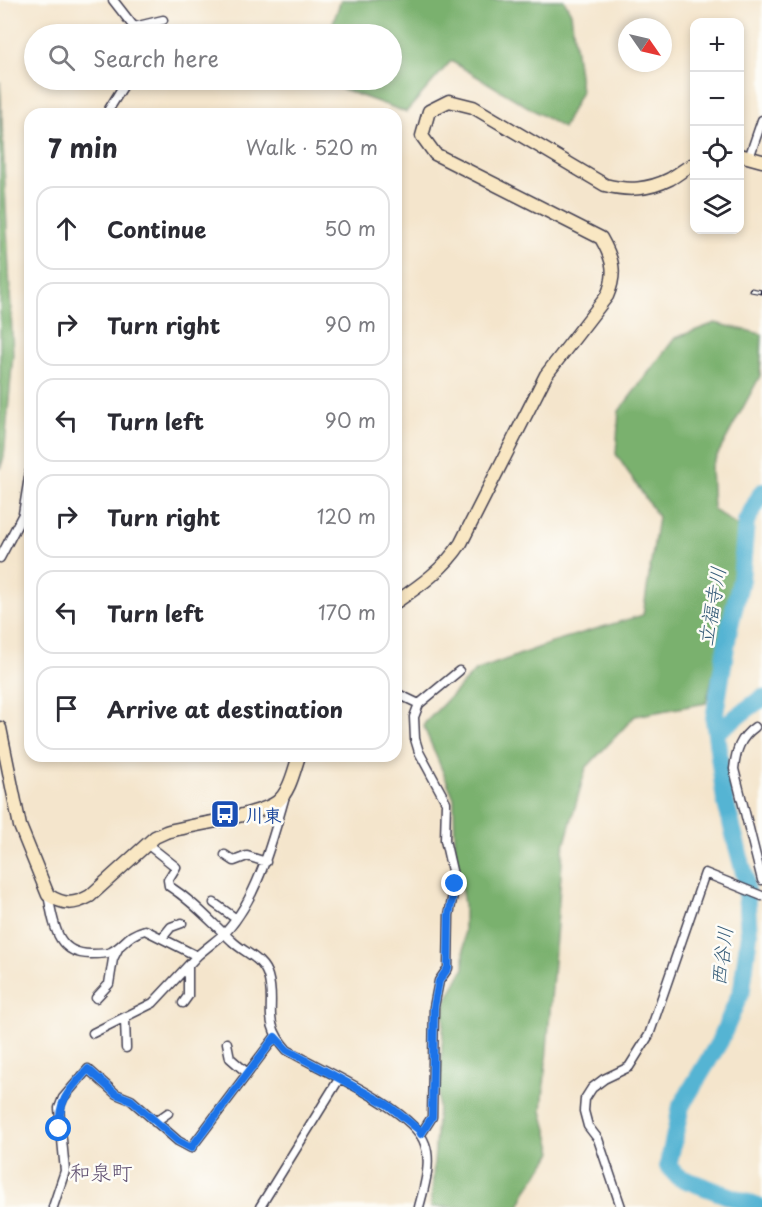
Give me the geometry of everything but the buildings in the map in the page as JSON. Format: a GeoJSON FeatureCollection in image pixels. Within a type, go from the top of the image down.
{"type":"FeatureCollection","features":[{"type":"Feature","properties":{"kind":"street"},"geometry":{"type":"LineString","coordinates":[[113,0],[130,24]]}},
{"type":"Feature","properties":{"kind":"street"},"geometry":{"type":"LineString","coordinates":[[153,24],[163,20]]}},
{"type":"Feature","properties":{"kind":"street"},"geometry":{"type":"LineString","coordinates":[[110,108],[121,90]]}},
{"type":"Feature","properties":{"kind":"street"},"geometry":{"type":"LineString","coordinates":[[402,598],[432,576],[450,559],[461,543],[546,375],[607,296],[613,283],[614,264],[601,238],[435,154],[422,136],[429,111],[449,101],[473,107],[605,185],[624,190],[648,188],[690,166]]}},
{"type":"Feature","properties":{"kind":"street"},"geometry":{"type":"LineString","coordinates":[[762,120],[744,157],[762,161]]}},
{"type":"Feature","properties":{"kind":"street"},"geometry":{"type":"LineString","coordinates":[[0,558],[24,508]]}},
{"type":"Feature","properties":{"kind":"street"},"geometry":{"type":"LineString","coordinates":[[421,1134],[432,1117],[434,1007],[439,981],[448,968],[449,915],[455,884],[445,840],[446,802],[419,752],[414,717],[419,704],[459,671]]}},
{"type":"Feature","properties":{"kind":"street"},"geometry":{"type":"LineString","coordinates":[[402,696],[419,704]]}},
{"type":"Feature","properties":{"kind":"street"},"geometry":{"type":"LineString","coordinates":[[755,727],[743,736],[736,754],[734,769],[762,880]]}},
{"type":"Feature","properties":{"kind":"street"},"geometry":{"type":"LineString","coordinates":[[0,728],[20,826],[48,895],[56,934],[64,946],[80,954],[111,952],[131,934],[145,930],[196,956]]}},
{"type":"Feature","properties":{"kind":"street"},"geometry":{"type":"LineString","coordinates":[[183,1003],[188,996],[196,956],[225,932],[266,862],[297,762]]}},
{"type":"Feature","properties":{"kind":"street"},"geometry":{"type":"LineString","coordinates":[[48,895],[66,904],[77,903],[90,896],[147,844],[166,832],[264,809],[279,801],[287,788]]}},
{"type":"Feature","properties":{"kind":"street"},"geometry":{"type":"LineString","coordinates":[[147,844],[176,867],[168,880],[169,886],[188,899],[225,932],[230,940],[261,961],[268,976],[269,1013],[275,1037],[287,1050],[388,1105],[419,1130],[428,1160],[420,1207]]}},
{"type":"Feature","properties":{"kind":"street"},"geometry":{"type":"LineString","coordinates":[[225,855],[234,861],[247,856],[266,862]]}},
{"type":"Feature","properties":{"kind":"street"},"geometry":{"type":"LineString","coordinates":[[621,1207],[598,1139],[588,1126],[584,1111],[585,1100],[592,1088],[604,1079],[629,1067],[649,1035],[705,873],[762,896]]}},
{"type":"Feature","properties":{"kind":"street"},"geometry":{"type":"LineString","coordinates":[[214,903],[235,918]]}},
{"type":"Feature","properties":{"kind":"street"},"geometry":{"type":"LineString","coordinates":[[162,938],[171,927],[182,923]]}},
{"type":"Feature","properties":{"kind":"street"},"geometry":{"type":"LineString","coordinates":[[96,998],[109,984],[112,959],[121,943]]}},
{"type":"Feature","properties":{"kind":"street"},"geometry":{"type":"LineString","coordinates":[[93,1033],[153,1003],[192,968]]}},
{"type":"Feature","properties":{"kind":"street"},"geometry":{"type":"LineString","coordinates":[[125,1019],[126,1048]]}},
{"type":"Feature","properties":{"kind":"street"},"geometry":{"type":"LineString","coordinates":[[53,1207],[65,1171],[59,1108],[63,1098],[88,1069],[108,1087],[131,1100],[178,1141],[191,1148],[246,1072],[275,1037]]}},
{"type":"Feature","properties":{"kind":"street"},"geometry":{"type":"LineString","coordinates":[[227,1043],[230,1058],[246,1072]]}},
{"type":"Feature","properties":{"kind":"street"},"geometry":{"type":"LineString","coordinates":[[260,1207],[339,1079]]}},
{"type":"Feature","properties":{"kind":"street"},"geometry":{"type":"LineString","coordinates":[[155,1122],[168,1113]]}},
{"type":"Feature","properties":{"kind":"green space"},"geometry":{"type":"Polygon","coordinates":[[[341,0],[564,0],[571,13],[581,91],[563,128],[451,61],[406,112],[402,111],[402,108],[395,108],[345,90],[402,90],[402,24],[333,24],[341,0]]]}},
{"type":"Feature","properties":{"kind":"green space"},"geometry":{"type":"Polygon","coordinates":[[[0,81],[13,354],[4,457],[0,469],[0,81]]]}},
{"type":"Feature","properties":{"kind":"green space"},"geometry":{"type":"Polygon","coordinates":[[[715,323],[762,334],[760,376],[711,467],[713,509],[744,531],[736,583],[706,703],[635,716],[586,768],[563,850],[542,1111],[553,1152],[526,1191],[519,1207],[431,1207],[445,1003],[464,968],[464,904],[455,849],[454,798],[423,725],[475,671],[562,639],[643,615],[658,517],[616,454],[619,411],[675,338],[715,323]]]}},
{"type":"Feature","properties":{"kind":"waterway","name":"西谷川"},"geometry":{"type":"LineString","coordinates":[[758,1207],[678,1177],[668,1166],[681,1106],[720,1041],[742,989],[749,934],[745,877],[725,800],[714,719],[729,629],[741,580],[746,522],[762,492]]}},
{"type":"Feature","properties":{"kind":"waterway","name":"西谷川"},"geometry":{"type":"LineString","coordinates":[[716,732],[762,698]]}},
{"type":"Feature","properties":{"kind":"railway"},"geometry":{"type":"LineString","coordinates":[[751,290],[762,292]]}},
{"type":"Feature","properties":{"kind":"place","name":"川東"},"geometry":{"type":"Point","coordinates":[225,814]}},
{"type":"Feature","properties":{"kind":"district","name":"和泉町"},"geometry":{"type":"Point","coordinates":[101,1171]}},
{"type":"Feature","properties":{"kind":"route"},"geometry":{"type":"LineString","coordinates":[[59,1129],[59,1108],[63,1098],[88,1069],[116,1094],[131,1100],[178,1141],[191,1148],[271,1039],[275,1037],[287,1050],[388,1105],[421,1134],[432,1117],[434,1007],[439,981],[448,968],[449,915],[455,884]]}},
{"type":"Feature","properties":{"kind":"water label","name":"立福寺川"},"geometry":{"type":"Point","coordinates":[711,606]}}]}
